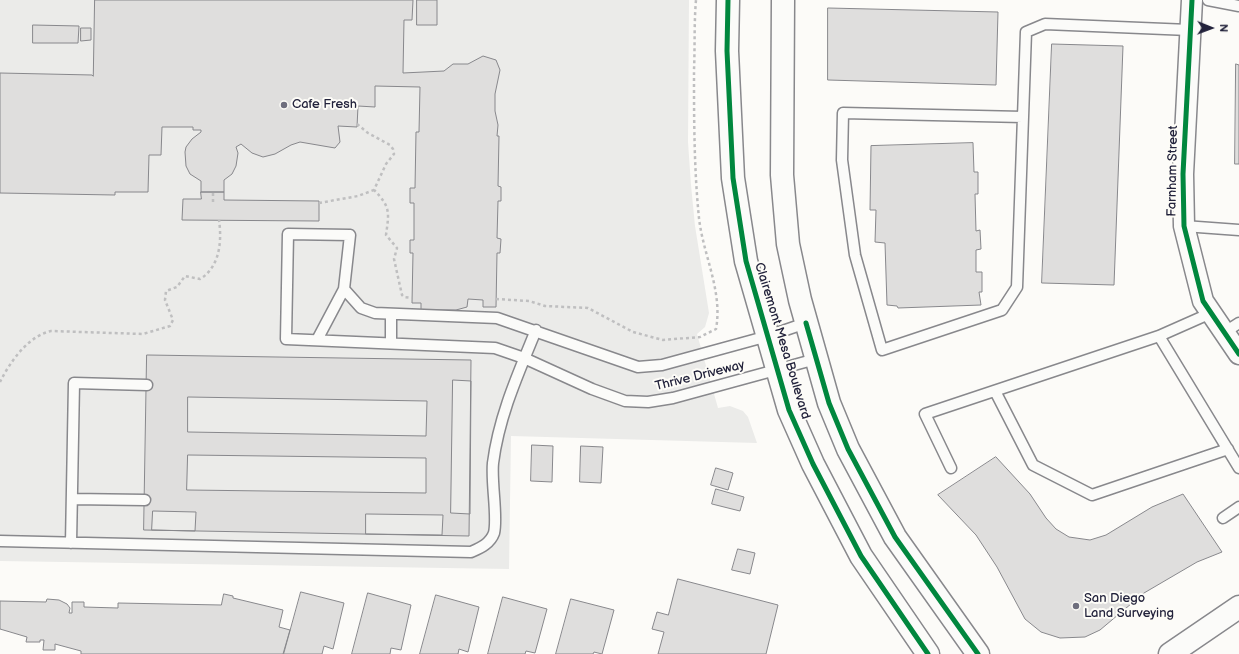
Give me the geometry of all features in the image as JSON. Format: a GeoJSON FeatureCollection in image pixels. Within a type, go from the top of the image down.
{"type":"FeatureCollection","features":[{"type":"Feature","properties":{"kind":"main road","name":"Clairemont Mesa Boulevard"},"geometry":{"type":"LineString","coordinates":[[728,0],[727,51],[733,178],[746,260],[777,370],[792,417],[813,464],[861,556],[928,654]]}},
{"type":"Feature","properties":{"kind":"main road","name":"Clairemont Mesa Boulevard"},"geometry":{"type":"LineString","coordinates":[[782,0],[782,175],[788,244],[816,360],[829,403],[848,449],[895,537],[978,654]]}},
{"type":"Feature","properties":{"kind":"main road"},"geometry":{"type":"LineString","coordinates":[[1170,654],[1239,607]]}},
{"type":"Feature","properties":{"kind":"street","name":"Farnham Street"},"geometry":{"type":"LineString","coordinates":[[1192,0],[1189,30],[1183,174],[1184,226],[1203,301],[1211,313],[1232,327],[1239,354]]}},
{"type":"Feature","properties":{"kind":"lane"},"geometry":{"type":"LineString","coordinates":[[1208,0],[1239,6]]}},
{"type":"Feature","properties":{"kind":"lane"},"geometry":{"type":"LineString","coordinates":[[1023,117],[843,112],[842,160],[855,255],[882,350],[1002,310],[1017,288],[1026,32],[1045,24],[1189,30]]}},
{"type":"Feature","properties":{"kind":"lane"},"geometry":{"type":"LineString","coordinates":[[1184,226],[1239,230]]}},
{"type":"Feature","properties":{"kind":"lane","name":"Thrive Driveway"},"geometry":{"type":"LineString","coordinates":[[806,323],[768,336],[662,365],[638,366],[598,354],[536,330],[497,318],[375,313],[361,308],[344,289],[350,235],[288,234],[286,339],[495,348],[524,358],[592,389],[625,401],[648,402],[673,398],[816,360]]}},
{"type":"Feature","properties":{"kind":"lane"},"geometry":{"type":"LineString","coordinates":[[317,340],[344,289]]}},
{"type":"Feature","properties":{"kind":"lane"},"geometry":{"type":"LineString","coordinates":[[951,468],[925,414],[1159,336],[1211,313]]}},
{"type":"Feature","properties":{"kind":"lane"},"geometry":{"type":"LineString","coordinates":[[391,314],[391,344]]}},
{"type":"Feature","properties":{"kind":"lane"},"geometry":{"type":"LineString","coordinates":[[0,541],[471,552],[487,544],[494,533],[493,464],[501,420],[536,330]]}},
{"type":"Feature","properties":{"kind":"lane"},"geometry":{"type":"LineString","coordinates":[[1159,336],[1239,468]]}},
{"type":"Feature","properties":{"kind":"lane"},"geometry":{"type":"LineString","coordinates":[[71,543],[74,384],[147,385]]}},
{"type":"Feature","properties":{"kind":"lane"},"geometry":{"type":"LineString","coordinates":[[995,391],[1033,465],[1092,495],[1228,449]]}},
{"type":"Feature","properties":{"kind":"lane"},"geometry":{"type":"LineString","coordinates":[[72,499],[145,500]]}},
{"type":"Feature","properties":{"kind":"lane"},"geometry":{"type":"LineString","coordinates":[[1223,518],[1239,507]]}},
{"type":"Feature","properties":{"kind":"path"},"geometry":{"type":"LineString","coordinates":[[496,299],[529,301],[545,306],[588,308],[634,332],[663,340],[700,337],[716,328],[718,317],[717,299],[699,220],[695,171],[694,122],[696,0]]}},
{"type":"Feature","properties":{"kind":"path"},"geometry":{"type":"LineString","coordinates":[[319,203],[358,196],[374,190],[386,164],[394,154],[390,145],[368,133],[357,124]]}},
{"type":"Feature","properties":{"kind":"path"},"geometry":{"type":"LineString","coordinates":[[374,190],[387,206],[390,214],[386,235],[397,248],[394,259],[402,295],[404,297],[412,298]]}},
{"type":"Feature","properties":{"kind":"path"},"geometry":{"type":"LineString","coordinates":[[213,202],[214,192]]}},
{"type":"Feature","properties":{"kind":"path"},"geometry":{"type":"LineString","coordinates":[[0,382],[6,371],[21,351],[43,333],[51,331],[142,334],[170,326],[173,320],[165,300],[166,291],[177,287],[185,276],[200,279],[212,266],[218,253],[221,236],[219,220]]}},
{"type":"Feature","properties":{"kind":"shaded area"},"geometry":{"type":"Polygon","coordinates":[[[0,0],[689,0],[688,142],[695,226],[709,313],[705,327],[697,334],[718,408],[730,406],[743,411],[748,417],[757,443],[511,436],[509,569],[0,561],[0,0]]]}},
{"type":"Feature","properties":{"kind":"building"},"geometry":{"type":"Polygon","coordinates":[[[95,0],[413,0],[412,20],[404,20],[403,73],[444,71],[453,64],[468,64],[483,56],[496,60],[500,70],[495,94],[495,111],[498,125],[497,136],[499,136],[498,186],[501,187],[501,201],[498,201],[497,238],[501,239],[500,253],[497,253],[496,307],[483,307],[483,300],[468,299],[467,307],[456,310],[421,310],[421,303],[412,303],[413,253],[410,253],[410,240],[414,240],[414,203],[410,203],[410,188],[415,188],[416,132],[419,132],[420,87],[375,86],[375,107],[358,106],[357,127],[338,126],[340,142],[335,148],[300,142],[275,154],[263,157],[252,153],[241,144],[236,147],[238,153],[236,166],[232,174],[224,180],[224,192],[201,192],[201,181],[190,174],[186,166],[186,147],[192,139],[201,132],[201,130],[193,130],[193,127],[162,127],[161,155],[149,155],[148,192],[115,192],[115,195],[0,193],[0,73],[93,76],[95,0]]]}},
{"type":"Feature","properties":{"kind":"building"},"geometry":{"type":"Polygon","coordinates":[[[417,0],[437,0],[437,25],[417,25],[417,0]]]}},
{"type":"Feature","properties":{"kind":"building"},"geometry":{"type":"Polygon","coordinates":[[[828,8],[998,12],[996,85],[828,80],[828,8]]]}},
{"type":"Feature","properties":{"kind":"building"},"geometry":{"type":"Polygon","coordinates":[[[33,25],[79,26],[78,43],[33,43],[33,25]]]}},
{"type":"Feature","properties":{"kind":"building"},"geometry":{"type":"Polygon","coordinates":[[[81,28],[91,28],[91,40],[81,41],[81,28]]]}},
{"type":"Feature","properties":{"kind":"building"},"geometry":{"type":"Polygon","coordinates":[[[1052,44],[1123,46],[1114,285],[1042,283],[1052,44]]]}},
{"type":"Feature","properties":{"kind":"building"},"geometry":{"type":"Polygon","coordinates":[[[1236,64],[1239,65],[1239,164],[1235,164],[1236,64]]]}},
{"type":"Feature","properties":{"kind":"building"},"geometry":{"type":"Polygon","coordinates":[[[973,143],[974,172],[978,172],[978,194],[975,194],[976,231],[980,230],[981,249],[976,250],[976,272],[982,272],[982,292],[979,292],[981,305],[898,308],[897,306],[887,305],[885,243],[875,242],[876,210],[870,210],[871,146],[973,143]]]}},
{"type":"Feature","properties":{"kind":"building"},"geometry":{"type":"Polygon","coordinates":[[[201,192],[224,192],[224,200],[319,201],[319,221],[182,220],[183,199],[201,199],[201,192]]]}},
{"type":"Feature","properties":{"kind":"building"},"geometry":{"type":"Polygon","coordinates":[[[147,355],[471,360],[469,536],[144,530],[147,355]]]}},
{"type":"Feature","properties":{"kind":"building"},"geometry":{"type":"Polygon","coordinates":[[[453,380],[471,381],[470,514],[451,513],[453,380]]]}},
{"type":"Feature","properties":{"kind":"building"},"geometry":{"type":"Polygon","coordinates":[[[188,397],[427,401],[426,436],[188,432],[188,397]]]}},
{"type":"Feature","properties":{"kind":"building"},"geometry":{"type":"Polygon","coordinates":[[[532,445],[553,446],[552,482],[531,481],[532,445]]]}},
{"type":"Feature","properties":{"kind":"building"},"geometry":{"type":"Polygon","coordinates":[[[581,446],[603,447],[601,483],[580,482],[581,446]]]}},
{"type":"Feature","properties":{"kind":"building"},"geometry":{"type":"Polygon","coordinates":[[[188,455],[426,458],[426,493],[187,490],[188,455]]]}},
{"type":"Feature","properties":{"kind":"building"},"geometry":{"type":"Polygon","coordinates":[[[996,457],[1030,494],[1046,518],[1056,529],[1069,537],[1090,540],[1106,535],[1152,507],[1183,494],[1222,552],[1197,562],[1144,593],[1100,630],[1085,637],[1060,638],[1041,632],[1025,619],[997,567],[976,535],[938,495],[996,457]]]}},
{"type":"Feature","properties":{"kind":"building"},"geometry":{"type":"Polygon","coordinates":[[[716,468],[733,473],[728,490],[711,485],[716,468]]]}},
{"type":"Feature","properties":{"kind":"building"},"geometry":{"type":"Polygon","coordinates":[[[716,489],[744,497],[740,511],[712,504],[716,489]]]}},
{"type":"Feature","properties":{"kind":"building"},"geometry":{"type":"Polygon","coordinates":[[[153,511],[196,512],[195,531],[152,530],[153,511]]]}},
{"type":"Feature","properties":{"kind":"building"},"geometry":{"type":"Polygon","coordinates":[[[366,514],[443,515],[442,535],[366,534],[366,514]]]}},
{"type":"Feature","properties":{"kind":"building"},"geometry":{"type":"Polygon","coordinates":[[[738,549],[755,553],[750,574],[732,570],[738,549]]]}},
{"type":"Feature","properties":{"kind":"building"},"geometry":{"type":"Polygon","coordinates":[[[678,579],[778,605],[766,654],[658,654],[664,632],[652,629],[657,612],[668,615],[678,579]]]}},
{"type":"Feature","properties":{"kind":"building"},"geometry":{"type":"Polygon","coordinates":[[[301,592],[344,603],[333,649],[324,646],[322,654],[284,654],[301,592]]]}},
{"type":"Feature","properties":{"kind":"building"},"geometry":{"type":"Polygon","coordinates":[[[368,593],[411,605],[401,650],[391,648],[390,654],[352,654],[368,593]]]}},
{"type":"Feature","properties":{"kind":"building"},"geometry":{"type":"Polygon","coordinates":[[[224,594],[233,596],[233,598],[283,610],[279,627],[290,630],[283,654],[81,654],[81,651],[55,644],[55,650],[43,650],[44,640],[40,640],[40,642],[26,642],[27,637],[0,629],[0,601],[46,602],[47,599],[59,600],[67,604],[70,608],[69,613],[72,613],[72,602],[84,602],[84,607],[118,608],[118,603],[221,605],[224,594]]]}},
{"type":"Feature","properties":{"kind":"building"},"geometry":{"type":"Polygon","coordinates":[[[436,595],[479,607],[468,652],[459,649],[458,654],[420,654],[436,595]]]}},
{"type":"Feature","properties":{"kind":"building"},"geometry":{"type":"Polygon","coordinates":[[[503,597],[547,609],[535,653],[526,651],[525,654],[488,654],[503,597]]]}},
{"type":"Feature","properties":{"kind":"building"},"geometry":{"type":"Polygon","coordinates":[[[571,599],[614,610],[602,654],[594,652],[593,654],[556,654],[571,599]]]}},
{"type":"Feature","properties":{"kind":"cycle path"},"geometry":{"type":"LineString","coordinates":[[728,0],[727,51],[733,178],[746,261],[789,410],[813,464],[861,556],[928,654]]}},
{"type":"Feature","properties":{"kind":"cycle path"},"geometry":{"type":"LineString","coordinates":[[1192,0],[1183,174],[1184,226],[1203,301],[1239,354]]}},
{"type":"Feature","properties":{"kind":"cycle path"},"geometry":{"type":"LineString","coordinates":[[806,323],[829,403],[848,449],[895,537],[978,654]]}},
{"type":"Feature","properties":{"kind":"place","name":"Cafe Fresh"},"geometry":{"type":"Point","coordinates":[284,105]}},
{"type":"Feature","properties":{"kind":"place","name":"San Diego Land Surveying"},"geometry":{"type":"Point","coordinates":[1076,606]}}]}
